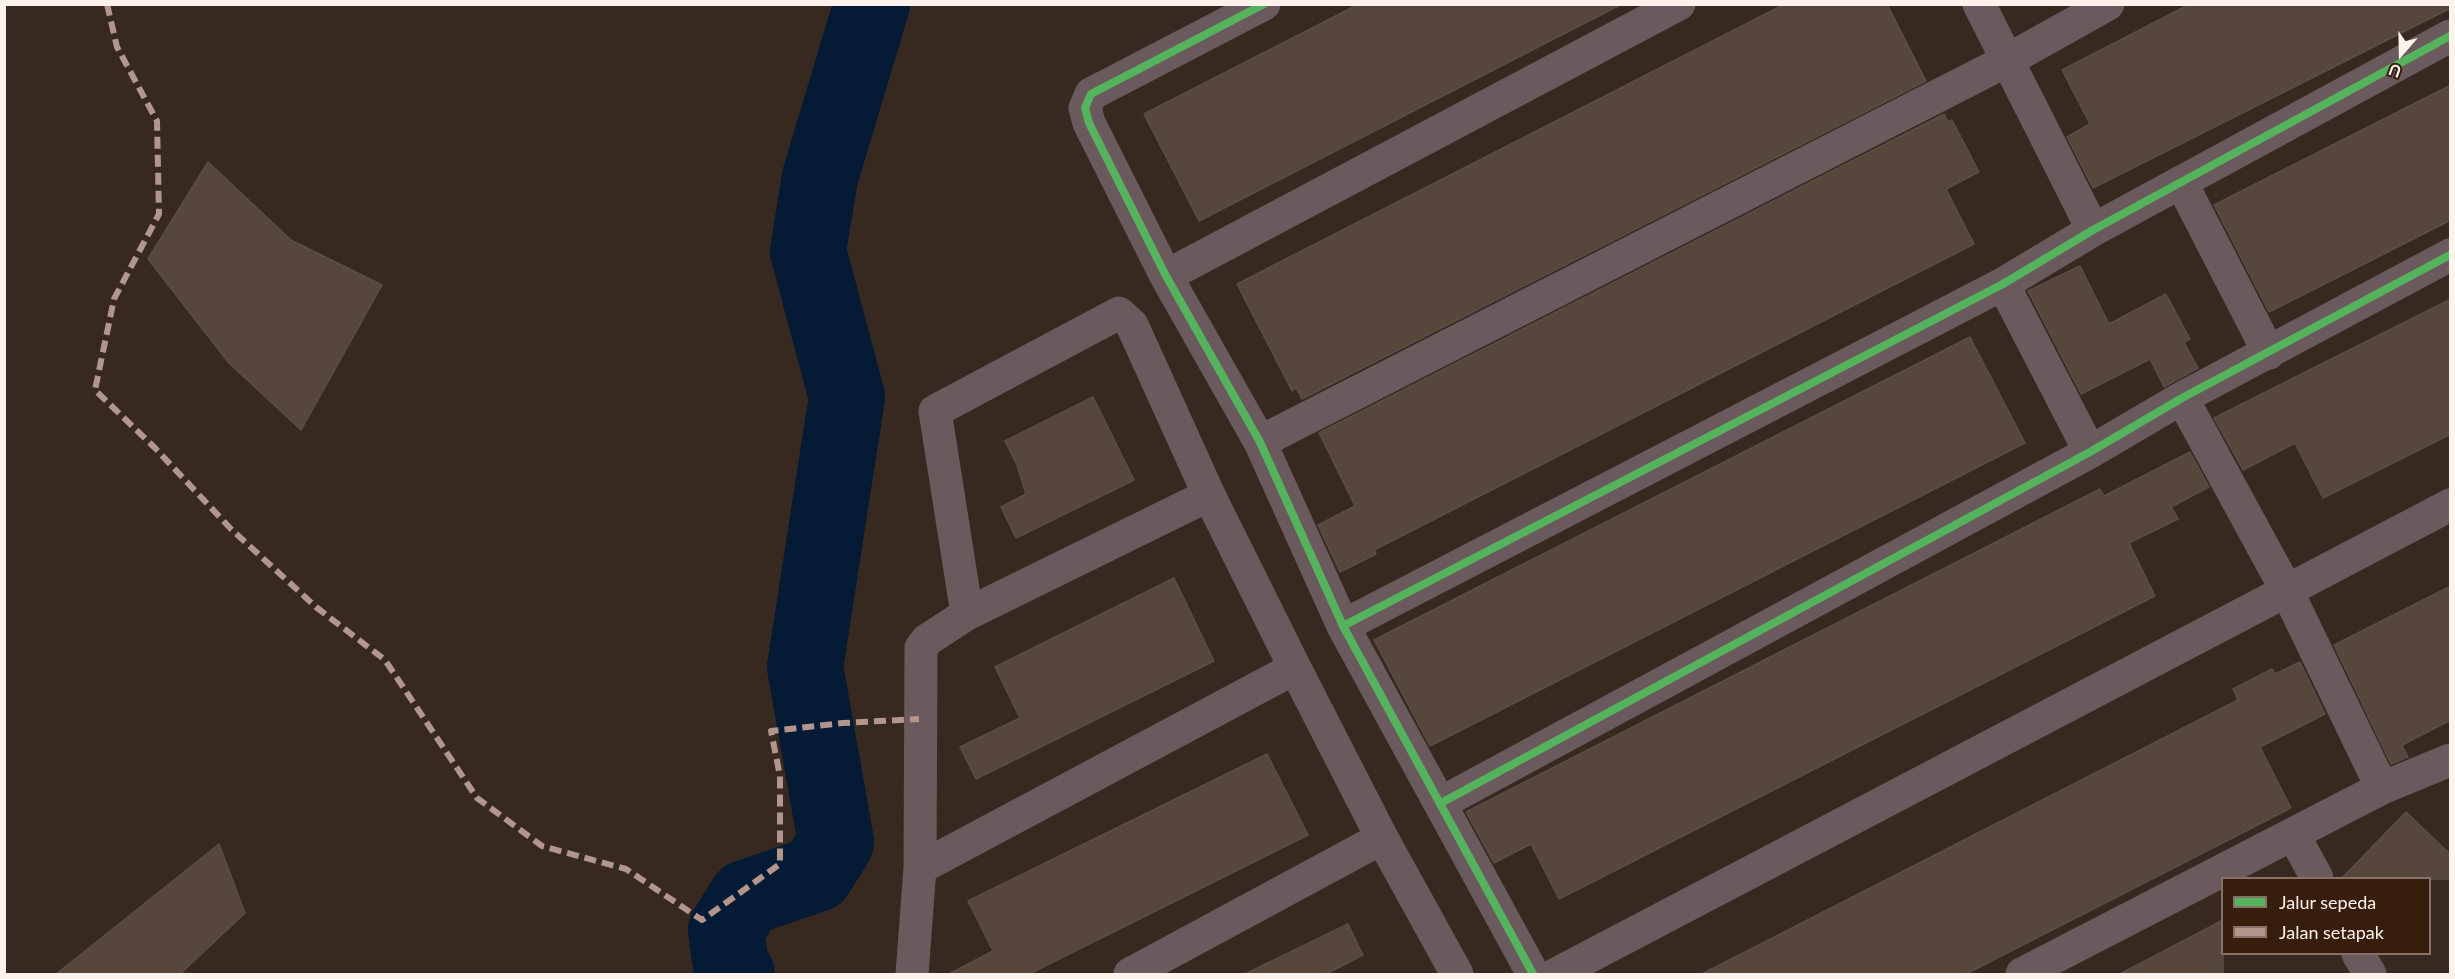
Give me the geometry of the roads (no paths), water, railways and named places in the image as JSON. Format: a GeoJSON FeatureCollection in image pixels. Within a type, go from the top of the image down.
{"type":"FeatureCollection","features":[{"type":"Feature","properties":{"kind":"street"},"geometry":{"type":"LineString","coordinates":[[1264,4],[1091,94],[1085,108],[1089,123],[1167,276],[1260,442],[1343,626],[1441,802],[1533,975]]}},
{"type":"Feature","properties":{"kind":"street"},"geometry":{"type":"LineString","coordinates":[[1167,276],[1679,4]]}},
{"type":"Feature","properties":{"kind":"street"},"geometry":{"type":"LineString","coordinates":[[1979,4],[2093,230]]}},
{"type":"Feature","properties":{"kind":"street"},"geometry":{"type":"LineString","coordinates":[[1260,442],[2008,60],[2108,4]]}},
{"type":"Feature","properties":{"kind":"street"},"geometry":{"type":"LineString","coordinates":[[1343,626],[2002,284],[2093,230],[2451,36]]}},
{"type":"Feature","properties":{"kind":"street"},"geometry":{"type":"LineString","coordinates":[[2181,182],[2269,354]]}},
{"type":"Feature","properties":{"kind":"street"},"geometry":{"type":"LineString","coordinates":[[1441,802],[2090,452],[2182,398],[2269,354],[2451,255]]}},
{"type":"Feature","properties":{"kind":"street"},"geometry":{"type":"LineString","coordinates":[[2002,284],[2090,452]]}},
{"type":"Feature","properties":{"kind":"street"},"geometry":{"type":"LineString","coordinates":[[967,614],[935,411],[1119,313],[1132,325],[1209,495],[1295,668],[1382,838],[1457,975]]}},
{"type":"Feature","properties":{"kind":"street"},"geometry":{"type":"LineString","coordinates":[[2182,398],[2287,591],[2382,788]]}},
{"type":"Feature","properties":{"kind":"street"},"geometry":{"type":"LineString","coordinates":[[912,975],[920,868],[921,648],[927,640],[967,614],[1209,495]]}},
{"type":"Feature","properties":{"kind":"street"},"geometry":{"type":"LineString","coordinates":[[1556,975],[2451,505]]}},
{"type":"Feature","properties":{"kind":"street"},"geometry":{"type":"LineString","coordinates":[[920,868],[1295,668]]}},
{"type":"Feature","properties":{"kind":"street"},"geometry":{"type":"LineString","coordinates":[[2022,975],[2382,788],[2451,760]]}},
{"type":"Feature","properties":{"kind":"street"},"geometry":{"type":"LineString","coordinates":[[2293,834],[2316,877]]}},
{"type":"Feature","properties":{"kind":"street"},"geometry":{"type":"LineString","coordinates":[[1130,975],[1382,838]]}},
{"type":"Feature","properties":{"kind":"street"},"geometry":{"type":"LineString","coordinates":[[2359,955],[2370,975]]}},
{"type":"Feature","properties":{"kind":"waterway"},"geometry":{"type":"LineString","coordinates":[[737,974],[731,967],[726,930],[746,898],[816,874],[836,842],[805,667],[847,397],[808,251],[820,177],[872,4]]}}]}
